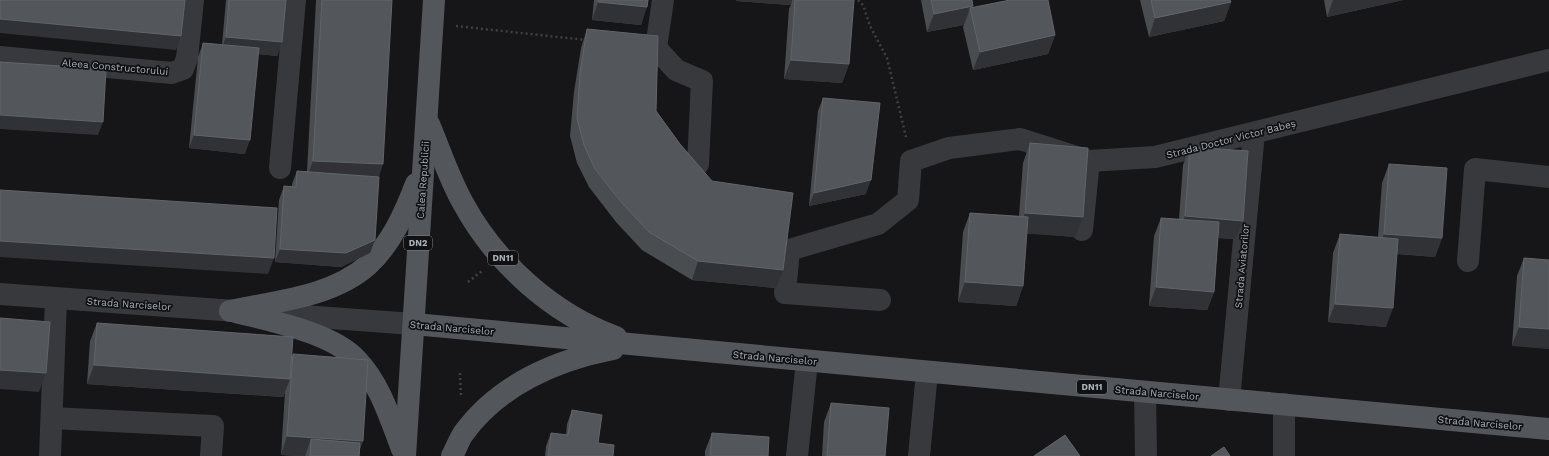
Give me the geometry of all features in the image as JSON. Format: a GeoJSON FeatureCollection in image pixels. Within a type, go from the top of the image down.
{"type":"FeatureCollection","features":[{"type":"Feature","properties":{"kind":"main road","name":"Calea Republicii"},"geometry":{"type":"LineString","coordinates":[[405,456],[434,0]]}},
{"type":"Feature","properties":{"kind":"main road","name":"DN11"},"geometry":{"type":"LineString","coordinates":[[427,120],[462,202],[490,246],[526,282],[563,310],[601,332],[636,344]]}},
{"type":"Feature","properties":{"kind":"main road"},"geometry":{"type":"LineString","coordinates":[[230,311],[316,292],[340,284],[368,265],[384,246],[404,215],[424,162]]}},
{"type":"Feature","properties":{"kind":"main road"},"geometry":{"type":"LineString","coordinates":[[230,311],[279,323],[334,343],[357,359],[373,382],[387,409],[405,456]]}},
{"type":"Feature","properties":{"kind":"main road","name":"Strada Narciselor"},"geometry":{"type":"LineString","coordinates":[[414,324],[1549,429]]}},
{"type":"Feature","properties":{"kind":"main road","name":"DN11"},"geometry":{"type":"LineString","coordinates":[[452,456],[463,434],[488,407],[518,384],[549,367],[586,354],[636,344]]}},
{"type":"Feature","properties":{"kind":"street","name":"Aleea Constructorului"},"geometry":{"type":"LineString","coordinates":[[0,57],[172,72],[183,69],[187,58],[193,0]]}},
{"type":"Feature","properties":{"kind":"street"},"geometry":{"type":"LineString","coordinates":[[280,168],[295,0]]}},
{"type":"Feature","properties":{"kind":"street"},"geometry":{"type":"LineString","coordinates":[[663,0],[656,48],[676,70],[702,81],[698,164]]}},
{"type":"Feature","properties":{"kind":"street","name":"Strada Doctor Victor Babeș"},"geometry":{"type":"LineString","coordinates":[[911,161],[949,148],[1020,139],[1089,161],[1155,157],[1549,60]]}},
{"type":"Feature","properties":{"kind":"street","name":"Strada Aviatorilor"},"geometry":{"type":"LineString","coordinates":[[1230,400],[1254,133]]}},
{"type":"Feature","properties":{"kind":"street"},"geometry":{"type":"LineString","coordinates":[[880,300],[785,293],[789,250],[878,224],[908,200],[911,161]]}},
{"type":"Feature","properties":{"kind":"street"},"geometry":{"type":"LineString","coordinates":[[1082,230],[1089,161]]}},
{"type":"Feature","properties":{"kind":"street"},"geometry":{"type":"LineString","coordinates":[[1468,261],[1475,169],[1549,178]]}},
{"type":"Feature","properties":{"kind":"street","name":"Strada Narciselor"},"geometry":{"type":"LineString","coordinates":[[0,294],[414,324]]}},
{"type":"Feature","properties":{"kind":"street"},"geometry":{"type":"LineString","coordinates":[[50,456],[56,299]]}},
{"type":"Feature","properties":{"kind":"street"},"geometry":{"type":"LineString","coordinates":[[797,456],[807,361]]}},
{"type":"Feature","properties":{"kind":"street"},"geometry":{"type":"LineString","coordinates":[[919,456],[927,372]]}},
{"type":"Feature","properties":{"kind":"street"},"geometry":{"type":"LineString","coordinates":[[1145,392],[1146,456]]}},
{"type":"Feature","properties":{"kind":"street"},"geometry":{"type":"LineString","coordinates":[[1284,404],[1284,456]]}},
{"type":"Feature","properties":{"kind":"street"},"geometry":{"type":"LineString","coordinates":[[52,418],[213,426],[211,456]]}},
{"type":"Feature","properties":{"kind":"path"},"geometry":{"type":"LineString","coordinates":[[858,0],[863,5],[870,26],[887,58],[911,161]]}},
{"type":"Feature","properties":{"kind":"path"},"geometry":{"type":"LineString","coordinates":[[433,23],[587,40]]}},
{"type":"Feature","properties":{"kind":"building"},"geometry":{"type":"Polygon","coordinates":[[[0,0],[185,0],[181,36],[0,19],[0,0]]]}},
{"type":"Feature","properties":{"kind":"building"},"geometry":{"type":"Polygon","coordinates":[[[229,0],[286,0],[282,42],[226,37],[229,0]]]}},
{"type":"Feature","properties":{"kind":"building"},"geometry":{"type":"Polygon","coordinates":[[[322,0],[392,0],[383,164],[313,161],[322,0]]]}},
{"type":"Feature","properties":{"kind":"building"},"geometry":{"type":"Polygon","coordinates":[[[598,0],[648,0],[647,7],[598,2],[598,0]]]}},
{"type":"Feature","properties":{"kind":"building"},"geometry":{"type":"Polygon","coordinates":[[[795,0],[854,0],[849,64],[791,60],[795,0]]]}},
{"type":"Feature","properties":{"kind":"building"},"geometry":{"type":"Polygon","coordinates":[[[931,0],[972,0],[973,6],[934,14],[931,0]]]}},
{"type":"Feature","properties":{"kind":"building"},"geometry":{"type":"Polygon","coordinates":[[[1010,0],[1048,0],[1055,35],[980,52],[970,8],[1010,0]]]}},
{"type":"Feature","properties":{"kind":"building"},"geometry":{"type":"Polygon","coordinates":[[[1151,0],[1230,0],[1231,2],[1155,18],[1151,0]]]}},
{"type":"Feature","properties":{"kind":"building"},"geometry":{"type":"Polygon","coordinates":[[[587,29],[658,36],[656,111],[680,144],[712,181],[793,193],[783,270],[698,261],[649,232],[622,203],[595,169],[584,145],[577,118],[580,73],[587,29]]]}},
{"type":"Feature","properties":{"kind":"building"},"geometry":{"type":"Polygon","coordinates":[[[203,43],[259,48],[250,140],[194,135],[203,43]]]}},
{"type":"Feature","properties":{"kind":"building"},"geometry":{"type":"Polygon","coordinates":[[[0,62],[106,69],[103,122],[0,115],[0,62]]]}},
{"type":"Feature","properties":{"kind":"building"},"geometry":{"type":"Polygon","coordinates":[[[823,98],[880,103],[871,180],[814,193],[823,98]]]}},
{"type":"Feature","properties":{"kind":"building"},"geometry":{"type":"Polygon","coordinates":[[[1030,143],[1088,148],[1083,217],[1025,213],[1030,143]]]}},
{"type":"Feature","properties":{"kind":"building"},"geometry":{"type":"Polygon","coordinates":[[[1190,147],[1248,151],[1243,221],[1185,216],[1190,147]]]}},
{"type":"Feature","properties":{"kind":"building"},"geometry":{"type":"Polygon","coordinates":[[[1389,164],[1447,168],[1442,238],[1384,234],[1389,164]]]}},
{"type":"Feature","properties":{"kind":"building"},"geometry":{"type":"Polygon","coordinates":[[[297,171],[379,177],[375,240],[346,253],[280,249],[284,186],[296,187],[297,171]]]}},
{"type":"Feature","properties":{"kind":"building"},"geometry":{"type":"Polygon","coordinates":[[[0,190],[277,208],[274,258],[0,241],[0,190]]]}},
{"type":"Feature","properties":{"kind":"building"},"geometry":{"type":"Polygon","coordinates":[[[970,213],[1028,217],[1023,286],[965,282],[970,213]]]}},
{"type":"Feature","properties":{"kind":"building"},"geometry":{"type":"Polygon","coordinates":[[[1161,218],[1219,222],[1214,292],[1156,287],[1161,218]]]}},
{"type":"Feature","properties":{"kind":"building"},"geometry":{"type":"Polygon","coordinates":[[[1340,234],[1398,239],[1393,308],[1335,304],[1340,234]]]}},
{"type":"Feature","properties":{"kind":"building"},"geometry":{"type":"Polygon","coordinates":[[[1524,258],[1549,260],[1549,329],[1519,327],[1524,258]]]}},
{"type":"Feature","properties":{"kind":"building"},"geometry":{"type":"Polygon","coordinates":[[[0,318],[50,322],[46,373],[0,370],[0,318]]]}},
{"type":"Feature","properties":{"kind":"building"},"geometry":{"type":"Polygon","coordinates":[[[97,323],[293,337],[290,379],[94,365],[97,323]]]}},
{"type":"Feature","properties":{"kind":"building"},"geometry":{"type":"Polygon","coordinates":[[[293,354],[368,360],[363,441],[287,436],[293,354]]]}},
{"type":"Feature","properties":{"kind":"building"},"geometry":{"type":"Polygon","coordinates":[[[831,403],[889,408],[885,456],[827,456],[831,403]]]}},
{"type":"Feature","properties":{"kind":"building"},"geometry":{"type":"Polygon","coordinates":[[[572,410],[602,415],[598,443],[614,445],[613,456],[548,456],[551,433],[568,435],[572,410]]]}},
{"type":"Feature","properties":{"kind":"building"},"geometry":{"type":"Polygon","coordinates":[[[712,433],[769,437],[768,456],[710,456],[712,433]]]}},
{"type":"Feature","properties":{"kind":"building"},"geometry":{"type":"Polygon","coordinates":[[[1065,435],[1080,456],[1034,456],[1065,435]]]}},
{"type":"Feature","properties":{"kind":"building"},"geometry":{"type":"Polygon","coordinates":[[[311,439],[360,443],[359,456],[310,456],[311,439]]]}},
{"type":"Feature","properties":{"kind":"building"},"geometry":{"type":"Polygon","coordinates":[[[1224,447],[1230,456],[1211,456],[1224,447]]]}}]}
